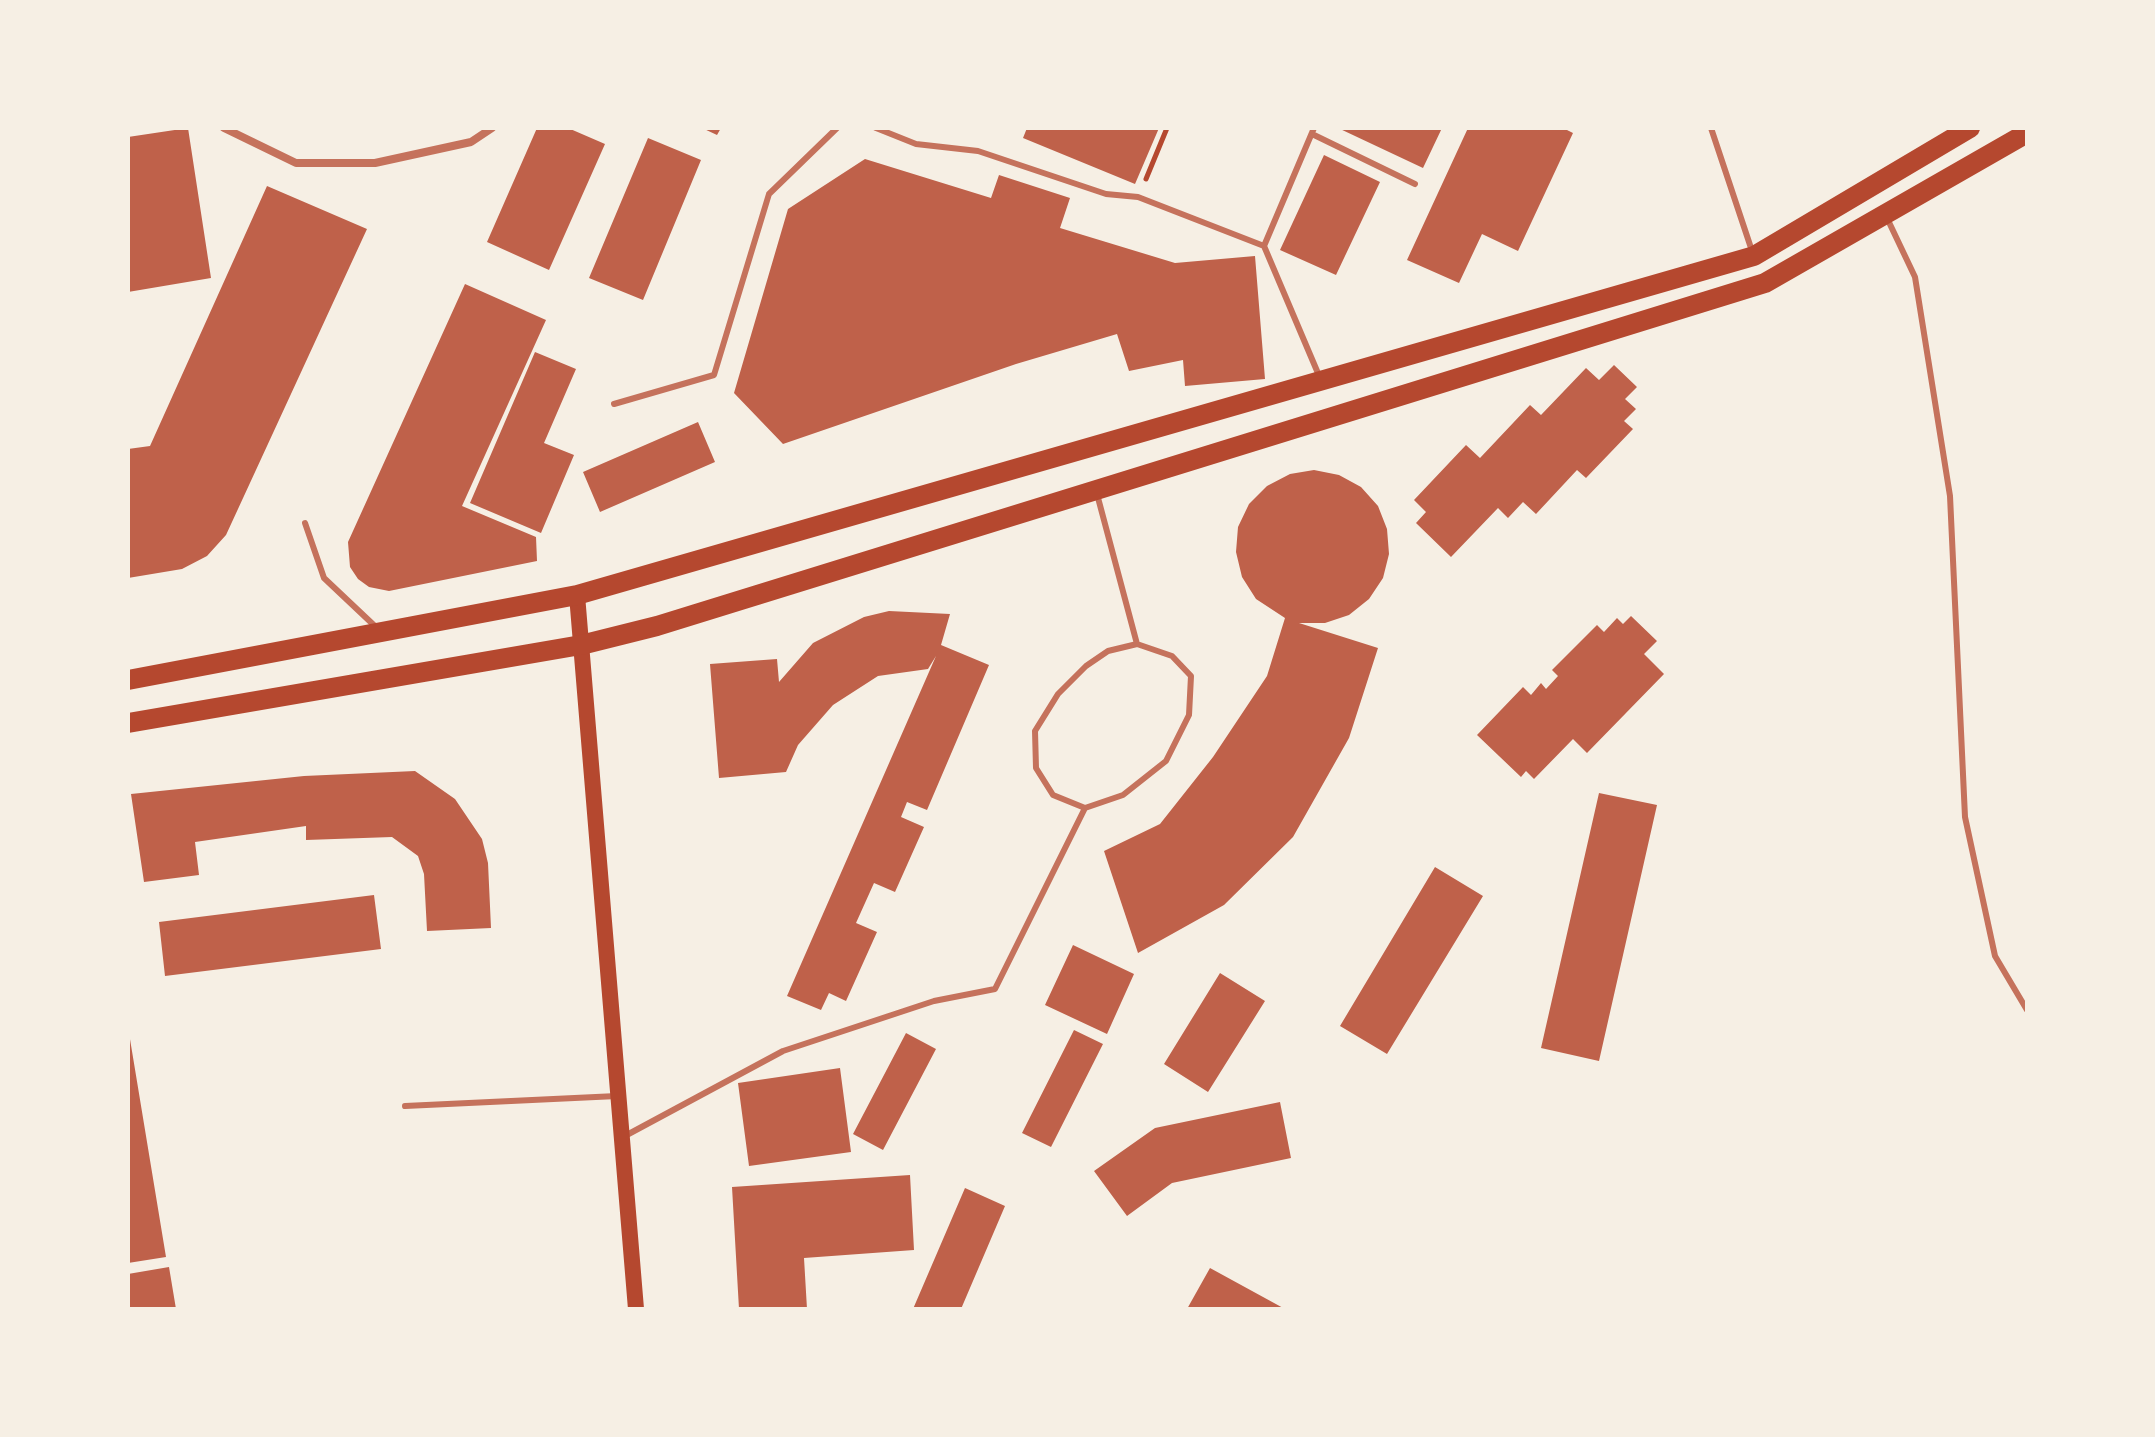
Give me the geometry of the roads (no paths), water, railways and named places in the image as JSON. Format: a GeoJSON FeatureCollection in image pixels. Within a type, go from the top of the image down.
{"type":"FeatureCollection","features":[{"type":"Feature","properties":{"kind":"main road"},"geometry":{"type":"LineString","coordinates":[[128,680],[577,595],[1754,256],[1970,128]]}},
{"type":"Feature","properties":{"kind":"main road"},"geometry":{"type":"LineString","coordinates":[[128,723],[581,645],[657,626],[1765,283],[2027,133]]}},
{"type":"Feature","properties":{"kind":"main road"},"geometry":{"type":"LineString","coordinates":[[577,595],[636,1309]]}},
{"type":"Feature","properties":{"kind":"street"},"geometry":{"type":"LineString","coordinates":[[224,128],[296,163],[375,163],[471,142],[492,128]]}},
{"type":"Feature","properties":{"kind":"lane"},"geometry":{"type":"LineString","coordinates":[[614,404],[714,375],[769,194],[837,128]]}},
{"type":"Feature","properties":{"kind":"lane"},"geometry":{"type":"LineString","coordinates":[[876,128],[916,144],[978,151],[1106,194],[1138,197],[1264,246],[1321,381]]}},
{"type":"Feature","properties":{"kind":"lane"},"geometry":{"type":"LineString","coordinates":[[1711,128],[1754,256]]}},
{"type":"Feature","properties":{"kind":"lane"},"geometry":{"type":"LineString","coordinates":[[1264,246],[1313,131],[1415,184]]}},
{"type":"Feature","properties":{"kind":"lane"},"geometry":{"type":"LineString","coordinates":[[1886,215],[1915,277],[1950,496],[1965,817],[1995,956],[2027,1010]]}},
{"type":"Feature","properties":{"kind":"lane"},"geometry":{"type":"LineString","coordinates":[[1096,490],[1137,644]]}},
{"type":"Feature","properties":{"kind":"lane"},"geometry":{"type":"LineString","coordinates":[[305,523],[324,578],[381,631]]}},
{"type":"Feature","properties":{"kind":"lane"},"geometry":{"type":"LineString","coordinates":[[1137,644],[1172,656],[1191,676],[1189,715],[1166,761],[1123,795],[1085,808],[1053,795],[1036,768],[1035,731],[1058,694],[1086,666],[1108,651],[1137,644]]}},
{"type":"Feature","properties":{"kind":"lane"},"geometry":{"type":"LineString","coordinates":[[620,1139],[783,1051],[922,1004],[995,989],[1085,808]]}},
{"type":"Feature","properties":{"kind":"lane"},"geometry":{"type":"LineString","coordinates":[[405,1106],[617,1096]]}}]}
